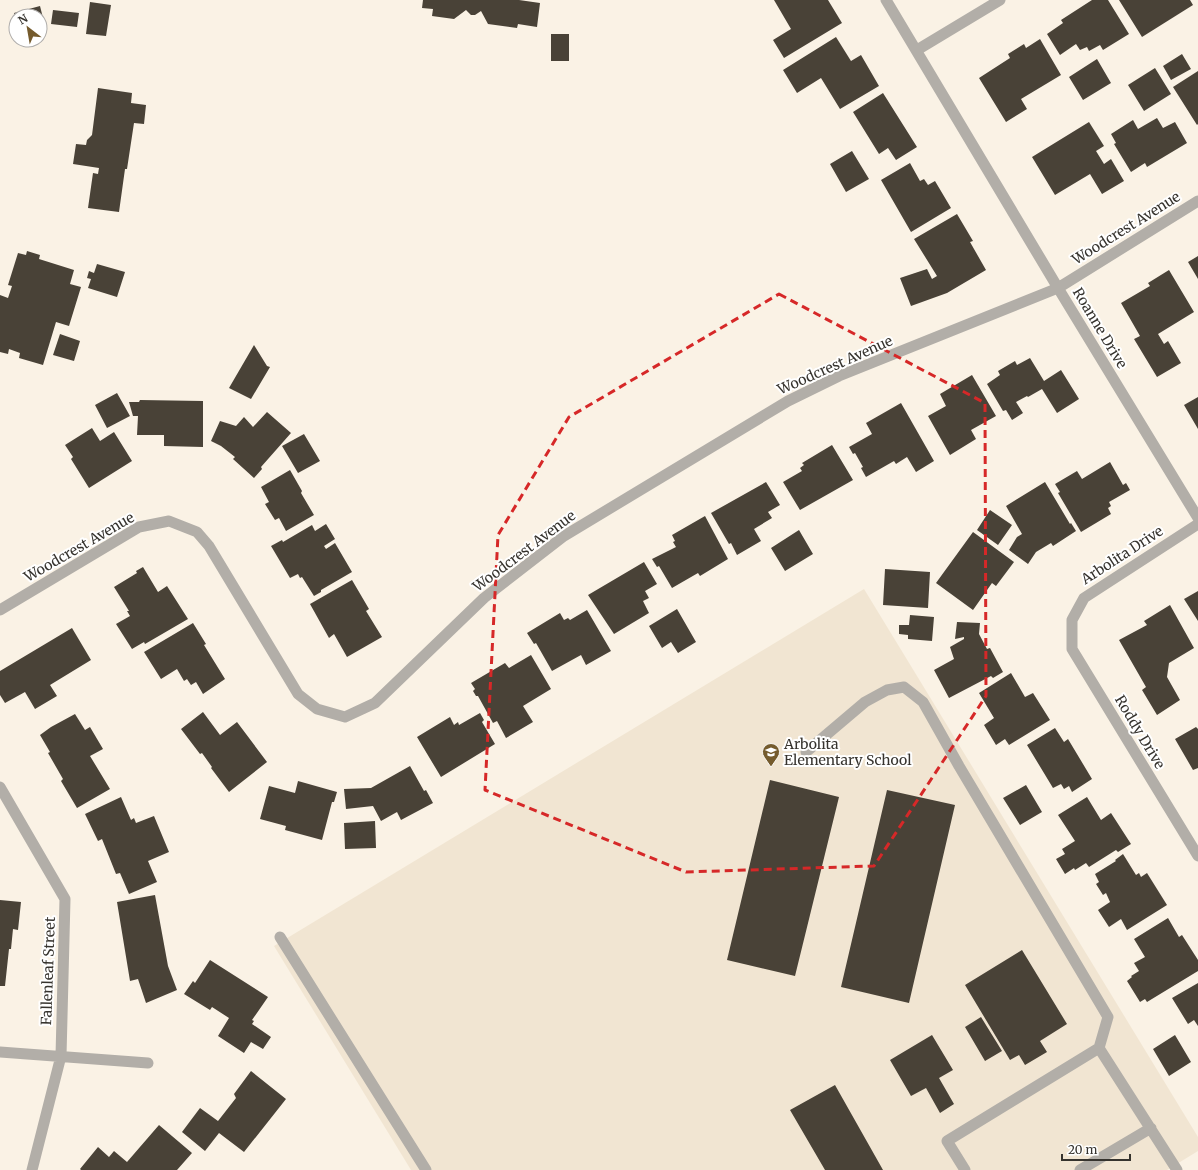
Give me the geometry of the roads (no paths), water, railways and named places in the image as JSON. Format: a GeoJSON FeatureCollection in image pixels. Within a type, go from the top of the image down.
{"type":"FeatureCollection","features":[{"type":"Feature","properties":{"kind":"street","name":"Roanne Drive"},"geometry":{"type":"LineString","coordinates":[[886,0],[1058,288],[1198,518]]}},
{"type":"Feature","properties":{"kind":"street"},"geometry":{"type":"LineString","coordinates":[[917,50],[1000,0]]}},
{"type":"Feature","properties":{"kind":"street","name":"Woodcrest Avenue"},"geometry":{"type":"LineString","coordinates":[[0,610],[139,527],[169,521],[197,532],[209,546],[298,694],[317,709],[345,717],[375,703],[484,598],[564,536],[788,401],[839,376],[1058,288],[1198,201]]}},
{"type":"Feature","properties":{"kind":"street","name":"Arbolita Drive"},"geometry":{"type":"LineString","coordinates":[[1072,620],[1084,598],[1198,524]]}},
{"type":"Feature","properties":{"kind":"street","name":"Roddy Drive"},"geometry":{"type":"LineString","coordinates":[[1072,620],[1072,649],[1198,856]]}},
{"type":"Feature","properties":{"kind":"street"},"geometry":{"type":"LineString","coordinates":[[806,752],[865,702],[887,690],[904,687],[923,702],[958,766],[1108,1016],[1099,1048],[947,1141],[964,1170]]}},
{"type":"Feature","properties":{"kind":"street","name":"Fallenleaf Street"},"geometry":{"type":"LineString","coordinates":[[0,787],[65,899],[61,1056],[32,1170]]}},
{"type":"Feature","properties":{"kind":"street"},"geometry":{"type":"LineString","coordinates":[[280,937],[426,1170]]}},
{"type":"Feature","properties":{"kind":"street"},"geometry":{"type":"LineString","coordinates":[[1099,1048],[1177,1170]]}},
{"type":"Feature","properties":{"kind":"street"},"geometry":{"type":"LineString","coordinates":[[0,1052],[148,1063]]}},
{"type":"Feature","properties":{"kind":"street"},"geometry":{"type":"LineString","coordinates":[[1080,1170],[1150,1128]]}},
{"type":"Feature","properties":{"kind":"place","name":"Arbolita Elementary School"},"geometry":{"type":"Point","coordinates":[771,767]}}]}
